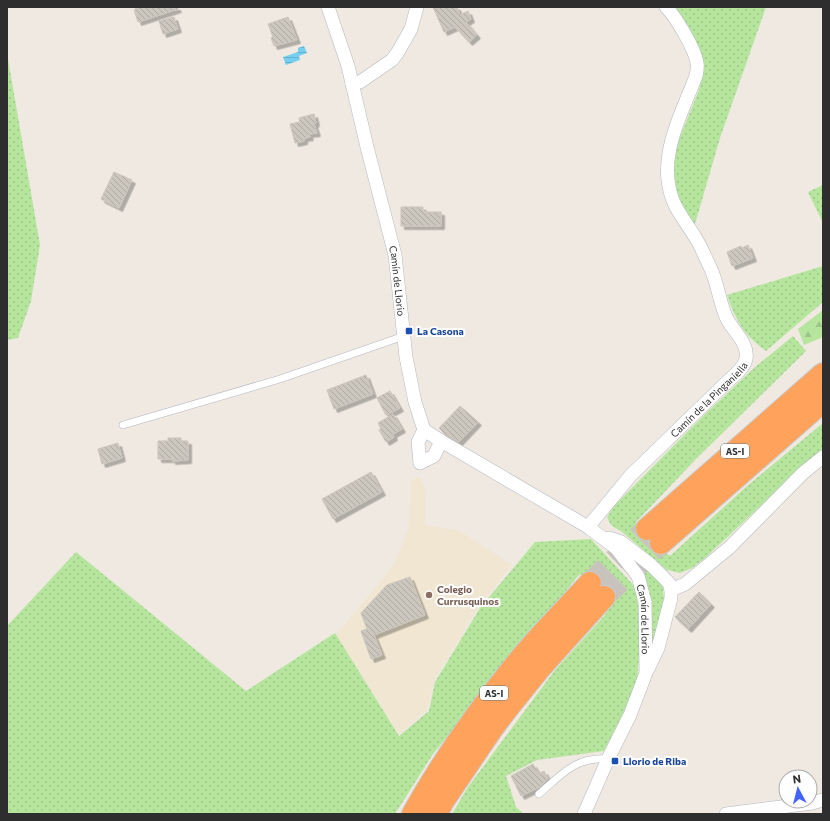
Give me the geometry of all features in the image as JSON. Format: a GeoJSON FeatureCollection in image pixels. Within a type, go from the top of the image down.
{"type":"FeatureCollection","features":[{"type":"Feature","properties":{"kind":"highway","name":"AS-I"},"geometry":{"type":"LineString","coordinates":[[823,374],[654,536],[823,401]]}},
{"type":"Feature","properties":{"kind":"highway","name":"AS-I"},"geometry":{"type":"LineString","coordinates":[[413,814],[464,734],[523,656],[597,590],[539,669],[506,710],[473,756],[436,814]]}},
{"type":"Feature","properties":{"kind":"street","name":"Camín de Llorio"},"geometry":{"type":"LineString","coordinates":[[328,7],[348,66],[393,244],[406,357],[415,402],[424,430],[593,531],[616,548],[638,576],[645,602],[646,673]]}},
{"type":"Feature","properties":{"kind":"street"},"geometry":{"type":"LineString","coordinates":[[352,84],[360,82],[392,60],[411,29],[417,7]]}},
{"type":"Feature","properties":{"kind":"street","name":"Camín de la Pinganiella"},"geometry":{"type":"LineString","coordinates":[[593,531],[631,475],[742,368],[746,359],[743,341],[727,319],[718,284],[695,237],[677,210],[668,181],[668,165],[672,143],[696,76],[697,68],[695,55],[672,13],[666,7]]}},
{"type":"Feature","properties":{"kind":"street"},"geometry":{"type":"LineString","coordinates":[[424,430],[418,442],[420,463],[434,456],[441,441]]}},
{"type":"Feature","properties":{"kind":"street"},"geometry":{"type":"LineString","coordinates":[[671,590],[684,584],[730,547],[803,473],[823,457]]}},
{"type":"Feature","properties":{"kind":"street","name":"Camín de Llorio"},"geometry":{"type":"LineString","coordinates":[[584,814],[608,759],[630,715],[646,673],[658,648],[672,598],[669,583],[651,565],[621,542],[593,531]]}},
{"type":"Feature","properties":{"kind":"street"},"geometry":{"type":"LineString","coordinates":[[726,814],[812,803],[823,800]]}},
{"type":"Feature","properties":{"kind":"lane"},"geometry":{"type":"LineString","coordinates":[[123,426],[280,379],[404,336]]}},
{"type":"Feature","properties":{"kind":"lane"},"geometry":{"type":"LineString","coordinates":[[539,794],[563,773],[581,762],[596,758],[608,759]]}},
{"type":"Feature","properties":{"kind":"shaded area","name":"Colegio Currusquinos"},"geometry":{"type":"Polygon","coordinates":[[[420,477],[425,489],[425,525],[460,531],[512,565],[478,608],[434,681],[427,710],[399,734],[336,635],[381,581],[396,560],[409,527],[411,480],[420,477]]]}},
{"type":"Feature","properties":{"kind":"green space"},"geometry":{"type":"Polygon","coordinates":[[[670,7],[766,7],[720,138],[695,224],[683,210],[677,196],[674,173],[675,149],[699,90],[704,67],[684,25],[670,7]]]}},
{"type":"Feature","properties":{"kind":"green space"},"geometry":{"type":"Polygon","coordinates":[[[7,53],[40,245],[31,301],[18,338],[7,340],[7,53]]]}},
{"type":"Feature","properties":{"kind":"green space"},"geometry":{"type":"Polygon","coordinates":[[[823,185],[823,223],[808,192],[823,185]]]}},
{"type":"Feature","properties":{"kind":"green space"},"geometry":{"type":"Polygon","coordinates":[[[823,266],[823,302],[766,351],[746,333],[737,320],[727,295],[823,266]]]}},
{"type":"Feature","properties":{"kind":"green space"},"geometry":{"type":"Polygon","coordinates":[[[823,310],[823,337],[804,345],[798,329],[823,310]]]}},
{"type":"Feature","properties":{"kind":"green space"},"geometry":{"type":"Polygon","coordinates":[[[793,336],[806,351],[696,459],[636,522],[641,530],[652,536],[655,545],[670,556],[747,486],[823,423],[823,450],[785,483],[705,558],[692,568],[680,573],[667,570],[622,532],[611,525],[607,517],[615,505],[702,417],[754,368],[793,336]]]}},
{"type":"Feature","properties":{"kind":"green space"},"geometry":{"type":"Polygon","coordinates":[[[591,539],[636,588],[639,613],[640,644],[637,681],[625,710],[604,751],[537,760],[506,776],[516,807],[524,814],[452,814],[468,787],[555,670],[605,615],[611,606],[611,600],[585,574],[579,575],[433,754],[395,814],[7,814],[7,626],[76,552],[246,691],[335,633],[399,736],[429,711],[435,682],[480,608],[535,542],[591,539]]]}},
{"type":"Feature","properties":{"kind":"green space"},"geometry":{"type":"Polygon","coordinates":[[[632,557],[653,572],[663,587],[664,602],[651,651],[632,557]]]}},
{"type":"Feature","properties":{"kind":"water"},"geometry":{"type":"Polygon","coordinates":[[[304,46],[307,53],[299,56],[300,60],[286,65],[283,57],[298,52],[298,48],[304,46]]]}},
{"type":"Feature","properties":{"kind":"building"},"geometry":{"type":"Polygon","coordinates":[[[135,7],[177,7],[178,9],[138,22],[134,10],[136,9],[135,7]]]}},
{"type":"Feature","properties":{"kind":"building"},"geometry":{"type":"Polygon","coordinates":[[[433,7],[457,7],[460,15],[468,11],[471,19],[466,22],[477,35],[469,42],[455,27],[444,32],[433,7]]]}},
{"type":"Feature","properties":{"kind":"building"},"geometry":{"type":"Polygon","coordinates":[[[174,17],[178,29],[163,34],[159,21],[174,17]]]}},
{"type":"Feature","properties":{"kind":"building"},"geometry":{"type":"Polygon","coordinates":[[[288,17],[297,40],[274,46],[271,38],[273,37],[268,24],[288,17]]]}},
{"type":"Feature","properties":{"kind":"building"},"geometry":{"type":"Polygon","coordinates":[[[314,114],[316,123],[314,124],[317,133],[309,134],[310,137],[304,138],[304,141],[295,143],[290,124],[300,122],[299,118],[314,114]]]}},
{"type":"Feature","properties":{"kind":"building"},"geometry":{"type":"Polygon","coordinates":[[[114,172],[132,180],[119,208],[101,199],[114,172]]]}},
{"type":"Feature","properties":{"kind":"building"},"geometry":{"type":"Polygon","coordinates":[[[401,207],[423,207],[423,212],[441,212],[441,226],[401,226],[401,207]]]}},
{"type":"Feature","properties":{"kind":"building"},"geometry":{"type":"Polygon","coordinates":[[[748,245],[753,258],[732,266],[727,252],[741,246],[742,248],[748,245]]]}},
{"type":"Feature","properties":{"kind":"building"},"geometry":{"type":"Polygon","coordinates":[[[366,375],[373,394],[334,409],[327,390],[366,375]]]}},
{"type":"Feature","properties":{"kind":"building"},"geometry":{"type":"Polygon","coordinates":[[[390,391],[400,408],[386,415],[377,398],[390,391]]]}},
{"type":"Feature","properties":{"kind":"building"},"geometry":{"type":"Polygon","coordinates":[[[460,406],[478,422],[459,442],[446,435],[439,428],[460,406]]]}},
{"type":"Feature","properties":{"kind":"building"},"geometry":{"type":"Polygon","coordinates":[[[393,414],[402,429],[393,434],[394,437],[386,442],[379,430],[381,429],[378,423],[393,414]]]}},
{"type":"Feature","properties":{"kind":"building"},"geometry":{"type":"Polygon","coordinates":[[[168,438],[181,438],[181,441],[188,441],[188,460],[172,461],[172,459],[158,459],[158,441],[168,441],[168,438]]]}},
{"type":"Feature","properties":{"kind":"building"},"geometry":{"type":"Polygon","coordinates":[[[118,443],[122,458],[102,464],[98,449],[118,443]]]}},
{"type":"Feature","properties":{"kind":"building"},"geometry":{"type":"Polygon","coordinates":[[[371,472],[382,492],[333,519],[322,499],[371,472]]]}},
{"type":"Feature","properties":{"kind":"building"},"geometry":{"type":"Polygon","coordinates":[[[410,577],[425,615],[374,635],[382,655],[371,659],[361,631],[367,629],[361,613],[387,585],[410,577]]]}},
{"type":"Feature","properties":{"kind":"building"},"geometry":{"type":"Polygon","coordinates":[[[699,592],[711,604],[688,629],[675,617],[699,592]]]}},
{"type":"Feature","properties":{"kind":"building"},"geometry":{"type":"Polygon","coordinates":[[[533,764],[539,774],[544,771],[548,779],[541,786],[521,796],[511,776],[533,764]]]}},
{"type":"Feature","properties":{"kind":"tunnel"},"geometry":{"type":"LineString","coordinates":[[590,583],[647,529]]}},
{"type":"Feature","properties":{"kind":"tunnel"},"geometry":{"type":"LineString","coordinates":[[604,597],[661,543]]}},
{"type":"Feature","properties":{"kind":"place","name":"La Casona"},"geometry":{"type":"Point","coordinates":[409,331]}},
{"type":"Feature","properties":{"kind":"place","name":"Colegio Currusquinos"},"geometry":{"type":"Point","coordinates":[429,595]}},
{"type":"Feature","properties":{"kind":"place","name":"Llorio de Riba"},"geometry":{"type":"Point","coordinates":[615,761]}}]}
